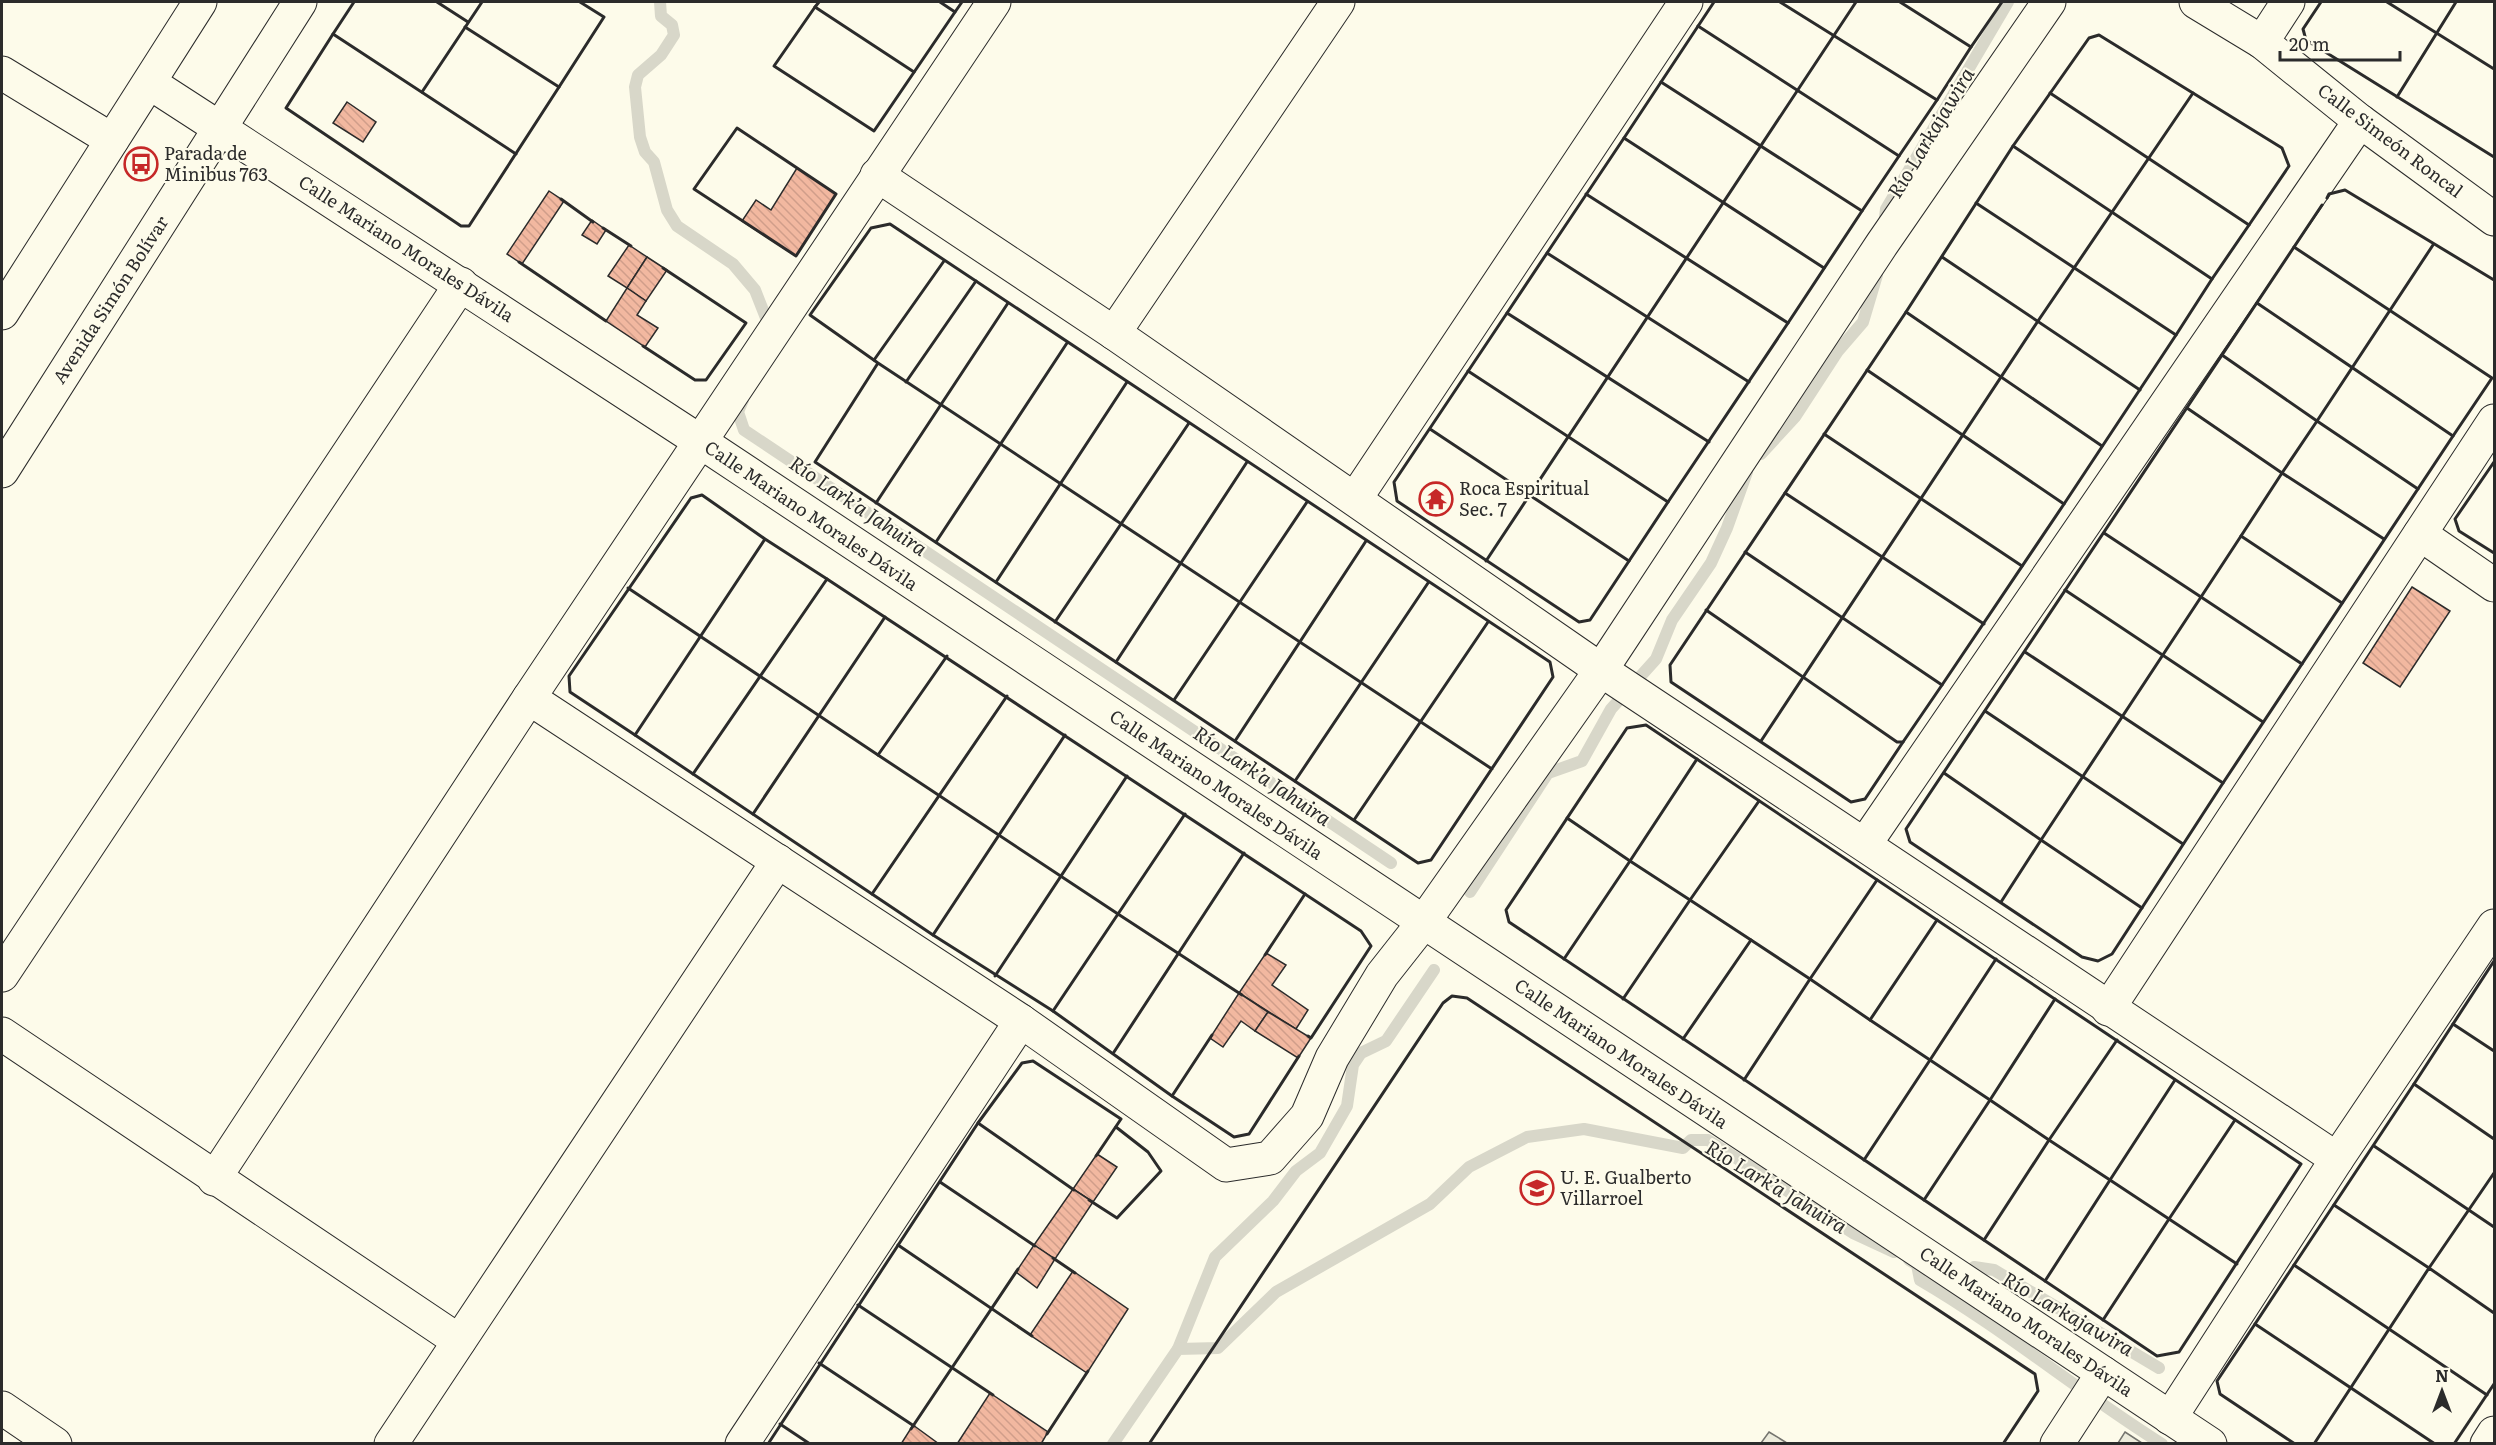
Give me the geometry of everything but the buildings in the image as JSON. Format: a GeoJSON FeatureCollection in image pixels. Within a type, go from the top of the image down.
{"type":"FeatureCollection","features":[{"type":"Feature","properties":{"kind":"street"},"geometry":{"type":"LineString","coordinates":[[2,313],[200,2]]}},
{"type":"Feature","properties":{"kind":"street","name":"Avenida Simón Bolívar"},"geometry":{"type":"LineString","coordinates":[[2,471],[300,2]]}},
{"type":"Feature","properties":{"kind":"street"},"geometry":{"type":"LineString","coordinates":[[214,1179],[529,698],[994,2]]}},
{"type":"Feature","properties":{"kind":"street"},"geometry":{"type":"LineString","coordinates":[[1114,333],[1338,2]]}},
{"type":"Feature","properties":{"kind":"street"},"geometry":{"type":"LineString","coordinates":[[1355,499],[1686,2]]}},
{"type":"Feature","properties":{"kind":"street"},"geometry":{"type":"LineString","coordinates":[[529,698],[1021,1021],[1226,1166],[1270,1158],[1307,1116],[1332,1058],[1377,984],[1424,923],[1601,670],[1882,244],[2049,2]]}},
{"type":"Feature","properties":{"kind":"street","name":"Calle Simeón Roncal"},"geometry":{"type":"LineString","coordinates":[[2196,2],[2262,42],[2360,121],[2492,213]]}},
{"type":"Feature","properties":{"kind":"street"},"geometry":{"type":"LineString","coordinates":[[2262,42],[2288,2]]}},
{"type":"Feature","properties":{"kind":"street"},"geometry":{"type":"LineString","coordinates":[[2,73],[112,140]]}},
{"type":"Feature","properties":{"kind":"street","name":"Calle Mariano Morales Dávila"},"geometry":{"type":"LineString","coordinates":[[150,83],[701,442],[2210,1443]]}},
{"type":"Feature","properties":{"kind":"street"},"geometry":{"type":"LineString","coordinates":[[1865,844],[2360,121]]}},
{"type":"Feature","properties":{"kind":"street"},"geometry":{"type":"LineString","coordinates":[[877,175],[1114,333],[1601,670],[2337,1160]]}},
{"type":"Feature","properties":{"kind":"street"},"geometry":{"type":"LineString","coordinates":[[2,975],[461,284]]}},
{"type":"Feature","properties":{"kind":"street"},"geometry":{"type":"LineString","coordinates":[[2108,1009],[2494,421]]}},
{"type":"Feature","properties":{"kind":"street"},"geometry":{"type":"LineString","coordinates":[[2420,534],[2494,585]]}},
{"type":"Feature","properties":{"kind":"street"},"geometry":{"type":"LineString","coordinates":[[391,1443],[778,861]]}},
{"type":"Feature","properties":{"kind":"street"},"geometry":{"type":"LineString","coordinates":[[2170,1418],[2337,1160],[2494,926]]}},
{"type":"Feature","properties":{"kind":"street"},"geometry":{"type":"LineString","coordinates":[[742,1443],[1021,1021]]}},
{"type":"Feature","properties":{"kind":"street"},"geometry":{"type":"LineString","coordinates":[[2,1034],[214,1179],[459,1341]]}},
{"type":"Feature","properties":{"kind":"street"},"geometry":{"type":"LineString","coordinates":[[2057,1443],[2103,1373]]}},
{"type":"Feature","properties":{"kind":"street"},"geometry":{"type":"LineString","coordinates":[[2,1408],[55,1443]]}},
{"type":"Feature","properties":{"kind":"street"},"geometry":{"type":"LineString","coordinates":[[2487,1443],[2494,1433]]}},
{"type":"Feature","properties":{"kind":"green space"},"geometry":{"type":"Polygon","coordinates":[[[1769,1432],[1787,1443],[1761,1443],[1769,1432]]]}},
{"type":"Feature","properties":{"kind":"green space"},"geometry":{"type":"Polygon","coordinates":[[[2125,1432],[2142,1443],[2118,1443],[2125,1432]]]}},
{"type":"Feature","properties":{"kind":"waterway","name":"Río Lark’a Jahuira"},"geometry":{"type":"LineString","coordinates":[[660,2],[661,16],[672,25],[674,35],[661,55],[638,75],[635,87],[640,137],[645,152],[654,162],[667,210],[677,226],[733,264],[755,290],[770,328]]}},
{"type":"Feature","properties":{"kind":"waterway","name":"Río Larkajawira"},"geometry":{"type":"LineString","coordinates":[[1884,225],[1886,209],[2008,2]]}},
{"type":"Feature","properties":{"kind":"waterway","name":"Río Larkajawira"},"geometry":{"type":"LineString","coordinates":[[1761,454],[1795,417],[1838,351],[1863,322],[1877,275]]}},
{"type":"Feature","properties":{"kind":"waterway","name":"Río Lark’a Jahuira"},"geometry":{"type":"LineString","coordinates":[[743,400],[738,412],[744,430],[1391,863]]}},
{"type":"Feature","properties":{"kind":"waterway","name":"Río Larkajawira"},"geometry":{"type":"LineString","coordinates":[[1470,892],[1548,773],[1582,761],[1611,709],[1656,659],[1672,620],[1711,563],[1727,528],[1747,472]]}},
{"type":"Feature","properties":{"kind":"waterway","name":"Río Lark’a Jahuira"},"geometry":{"type":"LineString","coordinates":[[1178,1349],[1215,1257],[1273,1201],[1296,1171],[1320,1153],[1347,1106],[1353,1065],[1361,1053],[1386,1041],[1434,970]]}},
{"type":"Feature","properties":{"kind":"waterway","name":"Río Lark’a Jahuira"},"geometry":{"type":"LineString","coordinates":[[1113,1444],[1178,1349],[1218,1348],[1276,1292],[1430,1204],[1469,1167],[1527,1137],[1584,1129],[1683,1148],[1691,1140],[1708,1140],[1853,1233],[1894,1252]]}},
{"type":"Feature","properties":{"kind":"waterway","name":"Río Lark’a Jahuira"},"geometry":{"type":"LineString","coordinates":[[1909,1260],[1917,1265],[1920,1280],[1982,1319],[2162,1444]]}},
{"type":"Feature","properties":{"kind":"waterway","name":"Río Larkajawira"},"geometry":{"type":"LineString","coordinates":[[1974,1267],[1994,1270],[2159,1368]]}},
{"type":"Feature","properties":{"kind":"wall"},"geometry":{"type":"LineString","coordinates":[[354,2],[333,34],[516,154]]}},
{"type":"Feature","properties":{"kind":"wall"},"geometry":{"type":"LineString","coordinates":[[437,2],[468,22]]}},
{"type":"Feature","properties":{"kind":"wall"},"geometry":{"type":"LineString","coordinates":[[422,92],[482,2]]}},
{"type":"Feature","properties":{"kind":"wall"},"geometry":{"type":"LineString","coordinates":[[559,87],[604,17],[580,2]]}},
{"type":"Feature","properties":{"kind":"wall"},"geometry":{"type":"LineString","coordinates":[[819,2],[815,7],[914,72]]}},
{"type":"Feature","properties":{"kind":"wall"},"geometry":{"type":"LineString","coordinates":[[940,2],[955,12],[962,2]]}},
{"type":"Feature","properties":{"kind":"wall"},"geometry":{"type":"LineString","coordinates":[[1714,2],[1624,138],[1824,268]]}},
{"type":"Feature","properties":{"kind":"wall"},"geometry":{"type":"LineString","coordinates":[[1780,2],[1937,100],[1899,156]]}},
{"type":"Feature","properties":{"kind":"wall"},"geometry":{"type":"LineString","coordinates":[[1486,561],[1856,2]]}},
{"type":"Feature","properties":{"kind":"wall"},"geometry":{"type":"LineString","coordinates":[[1900,2],[1971,47],[1937,100]]}},
{"type":"Feature","properties":{"kind":"wall"},"geometry":{"type":"LineString","coordinates":[[1971,47],[2002,2]]}},
{"type":"Feature","properties":{"kind":"wall"},"geometry":{"type":"LineString","coordinates":[[2321,2],[2303,29],[2306,40],[2494,157]]}},
{"type":"Feature","properties":{"kind":"wall"},"geometry":{"type":"LineString","coordinates":[[2387,2],[2494,69]]}},
{"type":"Feature","properties":{"kind":"wall"},"geometry":{"type":"LineString","coordinates":[[2397,97],[2456,2]]}},
{"type":"Feature","properties":{"kind":"wall"},"geometry":{"type":"LineString","coordinates":[[815,7],[774,66],[874,131],[955,12]]}},
{"type":"Feature","properties":{"kind":"wall"},"geometry":{"type":"LineString","coordinates":[[1698,26],[1899,156],[1862,211]]}},
{"type":"Feature","properties":{"kind":"wall"},"geometry":{"type":"LineString","coordinates":[[333,34],[286,108],[461,226],[469,226],[559,87],[465,27]]}},
{"type":"Feature","properties":{"kind":"wall"},"geometry":{"type":"LineString","coordinates":[[1903,742],[1865,799],[1851,802],[1671,682],[1670,665],[1906,312],[2013,146],[2089,38],[2099,35],[2282,148],[2289,166],[2249,225]]}},
{"type":"Feature","properties":{"kind":"wall"},"geometry":{"type":"LineString","coordinates":[[1661,82],[1862,211],[1788,323]]}},
{"type":"Feature","properties":{"kind":"wall"},"geometry":{"type":"LineString","coordinates":[[2050,93],[2249,225],[2212,279]]}},
{"type":"Feature","properties":{"kind":"wall"},"geometry":{"type":"LineString","coordinates":[[1761,741],[2038,321],[2193,93]]}},
{"type":"Feature","properties":{"kind":"wall"},"geometry":{"type":"LineString","coordinates":[[737,128],[836,194],[796,256],[694,189],[737,128]]}},
{"type":"Feature","properties":{"kind":"wall"},"geometry":{"type":"LineString","coordinates":[[1547,253],[1624,138]]}},
{"type":"Feature","properties":{"kind":"wall"},"geometry":{"type":"LineString","coordinates":[[2013,146],[2212,279],[2176,335]]}},
{"type":"Feature","properties":{"kind":"wall"},"geometry":{"type":"LineString","coordinates":[[2327,198],[2329,194],[2345,190],[2494,280]]}},
{"type":"Feature","properties":{"kind":"wall"},"geometry":{"type":"LineString","coordinates":[[1586,194],[1788,323],[1668,502]]}},
{"type":"Feature","properties":{"kind":"wall"},"geometry":{"type":"LineString","coordinates":[[561,199],[593,222]]}},
{"type":"Feature","properties":{"kind":"wall"},"geometry":{"type":"LineString","coordinates":[[1976,203],[2176,335],[2064,504]]}},
{"type":"Feature","properties":{"kind":"wall"},"geometry":{"type":"LineString","coordinates":[[2025,652],[2223,783],[2112,954],[2098,961],[2082,957],[1910,842],[1906,829],[2322,205]]}},
{"type":"Feature","properties":{"kind":"wall"},"geometry":{"type":"LineString","coordinates":[[878,363],[815,462],[1418,863],[1431,860],[1553,677],[1550,662],[890,224],[871,228],[810,315],[878,363],[1492,769]]}},
{"type":"Feature","properties":{"kind":"wall"},"geometry":{"type":"LineString","coordinates":[[603,228],[631,246]]}},
{"type":"Feature","properties":{"kind":"wall"},"geometry":{"type":"LineString","coordinates":[[2222,355],[2317,421],[2433,245]]}},
{"type":"Feature","properties":{"kind":"wall"},"geometry":{"type":"LineString","coordinates":[[2294,247],[2492,378],[2453,436]]}},
{"type":"Feature","properties":{"kind":"wall"},"geometry":{"type":"LineString","coordinates":[[1507,313],[1547,253],[1749,382]]}},
{"type":"Feature","properties":{"kind":"wall"},"geometry":{"type":"LineString","coordinates":[[1942,257],[2140,390]]}},
{"type":"Feature","properties":{"kind":"wall"},"geometry":{"type":"LineString","coordinates":[[874,360],[944,261]]}},
{"type":"Feature","properties":{"kind":"wall"},"geometry":{"type":"LineString","coordinates":[[519,262],[606,321]]}},
{"type":"Feature","properties":{"kind":"wall"},"geometry":{"type":"LineString","coordinates":[[643,346],[695,380],[706,380],[746,323],[663,268]]}},
{"type":"Feature","properties":{"kind":"wall"},"geometry":{"type":"LineString","coordinates":[[906,382],[976,281]]}},
{"type":"Feature","properties":{"kind":"wall"},"geometry":{"type":"LineString","coordinates":[[876,503],[1008,303]]}},
{"type":"Feature","properties":{"kind":"wall"},"geometry":{"type":"LineString","coordinates":[[2223,783],[2453,436],[2257,303]]}},
{"type":"Feature","properties":{"kind":"wall"},"geometry":{"type":"LineString","coordinates":[[1906,312],[2102,446]]}},
{"type":"Feature","properties":{"kind":"wall"},"geometry":{"type":"LineString","coordinates":[[1430,429],[1629,561],[1590,620],[1579,622],[1397,501],[1394,482],[1507,313],[1709,442]]}},
{"type":"Feature","properties":{"kind":"wall"},"geometry":{"type":"LineString","coordinates":[[936,542],[1067,343]]}},
{"type":"Feature","properties":{"kind":"wall"},"geometry":{"type":"LineString","coordinates":[[1867,370],[2064,504],[1942,685]]}},
{"type":"Feature","properties":{"kind":"wall"},"geometry":{"type":"LineString","coordinates":[[1468,371],[1668,502],[1629,561]]}},
{"type":"Feature","properties":{"kind":"wall"},"geometry":{"type":"LineString","coordinates":[[996,582],[1127,382]]}},
{"type":"Feature","properties":{"kind":"wall"},"geometry":{"type":"LineString","coordinates":[[2187,408],[2282,473],[2317,421],[2418,489]]}},
{"type":"Feature","properties":{"kind":"wall"},"geometry":{"type":"LineString","coordinates":[[1055,622],[1189,423]]}},
{"type":"Feature","properties":{"kind":"wall"},"geometry":{"type":"LineString","coordinates":[[1824,434],[2022,566]]}},
{"type":"Feature","properties":{"kind":"wall"},"geometry":{"type":"LineString","coordinates":[[1116,662],[1247,462]]}},
{"type":"Feature","properties":{"kind":"wall"},"geometry":{"type":"LineString","coordinates":[[2494,462],[2455,519],[2459,531],[2494,553]]}},
{"type":"Feature","properties":{"kind":"wall"},"geometry":{"type":"LineString","coordinates":[[2241,536],[2282,473],[2384,539]]}},
{"type":"Feature","properties":{"kind":"wall"},"geometry":{"type":"LineString","coordinates":[[1785,493],[1984,624]]}},
{"type":"Feature","properties":{"kind":"wall"},"geometry":{"type":"LineString","coordinates":[[765,539],[702,495],[691,498],[569,676],[570,692],[635,735],[765,539],[827,579]]}},
{"type":"Feature","properties":{"kind":"wall"},"geometry":{"type":"LineString","coordinates":[[1174,700],[1307,502]]}},
{"type":"Feature","properties":{"kind":"wall"},"geometry":{"type":"LineString","coordinates":[[1944,773],[2041,840],[2201,597],[2104,533]]}},
{"type":"Feature","properties":{"kind":"wall"},"geometry":{"type":"LineString","coordinates":[[2302,664],[2201,597],[2241,536],[2342,603]]}},
{"type":"Feature","properties":{"kind":"wall"},"geometry":{"type":"LineString","coordinates":[[1235,741],[1366,541]]}},
{"type":"Feature","properties":{"kind":"wall"},"geometry":{"type":"LineString","coordinates":[[1706,610],[1897,742],[1903,742],[1942,685],[1745,552]]}},
{"type":"Feature","properties":{"kind":"wall"},"geometry":{"type":"LineString","coordinates":[[693,774],[827,579],[1361,931],[1371,946],[1311,1038],[1308,1036]]}},
{"type":"Feature","properties":{"kind":"wall"},"geometry":{"type":"LineString","coordinates":[[1295,781],[1428,583]]}},
{"type":"Feature","properties":{"kind":"wall"},"geometry":{"type":"LineString","coordinates":[[628,588],[878,755]]}},
{"type":"Feature","properties":{"kind":"wall"},"geometry":{"type":"LineString","coordinates":[[2065,590],[2263,722]]}},
{"type":"Feature","properties":{"kind":"wall"},"geometry":{"type":"LineString","coordinates":[[753,814],[885,617]]}},
{"type":"Feature","properties":{"kind":"wall"},"geometry":{"type":"LineString","coordinates":[[1354,820],[1488,622]]}},
{"type":"Feature","properties":{"kind":"wall"},"geometry":{"type":"LineString","coordinates":[[947,656],[878,755],[1118,914],[1185,814]]}},
{"type":"Feature","properties":{"kind":"wall"},"geometry":{"type":"LineString","coordinates":[[933,935],[872,894],[1007,696]]}},
{"type":"Feature","properties":{"kind":"wall"},"geometry":{"type":"LineString","coordinates":[[1985,711],[2183,844]]}},
{"type":"Feature","properties":{"kind":"wall"},"geometry":{"type":"LineString","coordinates":[[1646,725],[2301,1164],[2179,1352],[2157,1356],[1509,922],[1506,910],[1627,728],[1646,725]]}},
{"type":"Feature","properties":{"kind":"wall"},"geometry":{"type":"LineString","coordinates":[[635,735],[872,894]]}},
{"type":"Feature","properties":{"kind":"wall"},"geometry":{"type":"LineString","coordinates":[[1065,735],[933,935],[1053,1011],[1172,1096]]}},
{"type":"Feature","properties":{"kind":"wall"},"geometry":{"type":"LineString","coordinates":[[1623,999],[1690,900],[1630,861],[1697,759]]}},
{"type":"Feature","properties":{"kind":"wall"},"geometry":{"type":"LineString","coordinates":[[995,976],[1127,776]]}},
{"type":"Feature","properties":{"kind":"wall"},"geometry":{"type":"LineString","coordinates":[[1683,1039],[1751,940],[1690,900],[1759,801]]}},
{"type":"Feature","properties":{"kind":"wall"},"geometry":{"type":"LineString","coordinates":[[1564,959],[1630,861],[1567,818]]}},
{"type":"Feature","properties":{"kind":"wall"},"geometry":{"type":"LineString","coordinates":[[2001,902],[2041,840],[2142,908]]}},
{"type":"Feature","properties":{"kind":"wall"},"geometry":{"type":"LineString","coordinates":[[1114,1052],[1244,853]]}},
{"type":"Feature","properties":{"kind":"wall"},"geometry":{"type":"LineString","coordinates":[[1870,1020],[1810,979],[1877,880]]}},
{"type":"Feature","properties":{"kind":"wall"},"geometry":{"type":"LineString","coordinates":[[1265,955],[1305,894]]}},
{"type":"Feature","properties":{"kind":"wall"},"geometry":{"type":"LineString","coordinates":[[1053,1011],[1118,914],[1242,995]]}},
{"type":"Feature","properties":{"kind":"wall"},"geometry":{"type":"LineString","coordinates":[[1864,1160],[1930,1060],[1870,1020],[1937,920]]}},
{"type":"Feature","properties":{"kind":"wall"},"geometry":{"type":"LineString","coordinates":[[1744,1080],[1810,979],[1751,940]]}},
{"type":"Feature","properties":{"kind":"wall"},"geometry":{"type":"LineString","coordinates":[[1924,1200],[1990,1100],[1930,1060],[1996,959]]}},
{"type":"Feature","properties":{"kind":"wall"},"geometry":{"type":"LineString","coordinates":[[2494,961],[2414,1084],[2494,1139]]}},
{"type":"Feature","properties":{"kind":"wall"},"geometry":{"type":"LineString","coordinates":[[1149,1444],[1443,1003],[1452,996],[1467,998],[2035,1374],[2038,1391],[2003,1444]]}},
{"type":"Feature","properties":{"kind":"wall"},"geometry":{"type":"LineString","coordinates":[[1984,1240],[2049,1140],[1990,1100],[2055,999]]}},
{"type":"Feature","properties":{"kind":"wall"},"geometry":{"type":"LineString","coordinates":[[2453,1024],[2494,1051]]}},
{"type":"Feature","properties":{"kind":"wall"},"geometry":{"type":"LineString","coordinates":[[1212,1035],[1172,1096],[1234,1137],[1249,1134],[1299,1056]]}},
{"type":"Feature","properties":{"kind":"wall"},"geometry":{"type":"LineString","coordinates":[[2045,1281],[2110,1180],[2049,1140],[2117,1040]]}},
{"type":"Feature","properties":{"kind":"wall"},"geometry":{"type":"LineString","coordinates":[[768,1444],[978,1123],[1022,1063],[1033,1061],[1121,1119],[1096,1156]]}},
{"type":"Feature","properties":{"kind":"wall"},"geometry":{"type":"LineString","coordinates":[[2103,1320],[2169,1219],[2110,1180],[2175,1080]]}},
{"type":"Feature","properties":{"kind":"wall"},"geometry":{"type":"LineString","coordinates":[[2414,1084],[2294,1265],[2487,1395]]}},
{"type":"Feature","properties":{"kind":"wall"},"geometry":{"type":"LineString","coordinates":[[2235,1120],[2169,1219],[2237,1264]]}},
{"type":"Feature","properties":{"kind":"wall"},"geometry":{"type":"LineString","coordinates":[[978,1123],[1074,1190]]}},
{"type":"Feature","properties":{"kind":"wall"},"geometry":{"type":"LineString","coordinates":[[1089,1200],[1117,1218],[1161,1171],[1148,1152],[1116,1127]]}},
{"type":"Feature","properties":{"kind":"wall"},"geometry":{"type":"LineString","coordinates":[[2374,1146],[2494,1227]]}},
{"type":"Feature","properties":{"kind":"wall"},"geometry":{"type":"LineString","coordinates":[[2334,1205],[2429,1268],[2494,1173]]}},
{"type":"Feature","properties":{"kind":"wall"},"geometry":{"type":"LineString","coordinates":[[940,1182],[1035,1246]]}},
{"type":"Feature","properties":{"kind":"wall"},"geometry":{"type":"LineString","coordinates":[[898,1245],[1032,1336]]}},
{"type":"Feature","properties":{"kind":"wall"},"geometry":{"type":"LineString","coordinates":[[1053,1258],[1075,1273]]}},
{"type":"Feature","properties":{"kind":"wall"},"geometry":{"type":"LineString","coordinates":[[2294,1265],[2255,1324],[2435,1444]]}},
{"type":"Feature","properties":{"kind":"wall"},"geometry":{"type":"LineString","coordinates":[[2314,1444],[2429,1268],[2494,1313]]}},
{"type":"Feature","properties":{"kind":"wall"},"geometry":{"type":"LineString","coordinates":[[911,1429],[1018,1269]]}},
{"type":"Feature","properties":{"kind":"wall"},"geometry":{"type":"LineString","coordinates":[[858,1305],[993,1395]]}},
{"type":"Feature","properties":{"kind":"wall"},"geometry":{"type":"LineString","coordinates":[[2255,1324],[2217,1381],[2220,1394],[2295,1444]]}},
{"type":"Feature","properties":{"kind":"wall"},"geometry":{"type":"LineString","coordinates":[[819,1363],[914,1426]]}},
{"type":"Feature","properties":{"kind":"wall"},"geometry":{"type":"LineString","coordinates":[[1047,1434],[1088,1371]]}},
{"type":"Feature","properties":{"kind":"wall"},"geometry":{"type":"LineString","coordinates":[[2454,1444],[2494,1384]]}},
{"type":"Feature","properties":{"kind":"wall"},"geometry":{"type":"LineString","coordinates":[[780,1424],[810,1444]]}},
{"type":"Feature","properties":{"kind":"place","name":"Parada de Minibus 763"},"geometry":{"type":"Point","coordinates":[141,164]}},
{"type":"Feature","properties":{"kind":"place","name":"Roca Espiritual Sec. 7"},"geometry":{"type":"Point","coordinates":[1436,499]}},
{"type":"Feature","properties":{"kind":"place","name":"U. E. Gualberto Villarroel"},"geometry":{"type":"Point","coordinates":[1537,1188]}}]}
